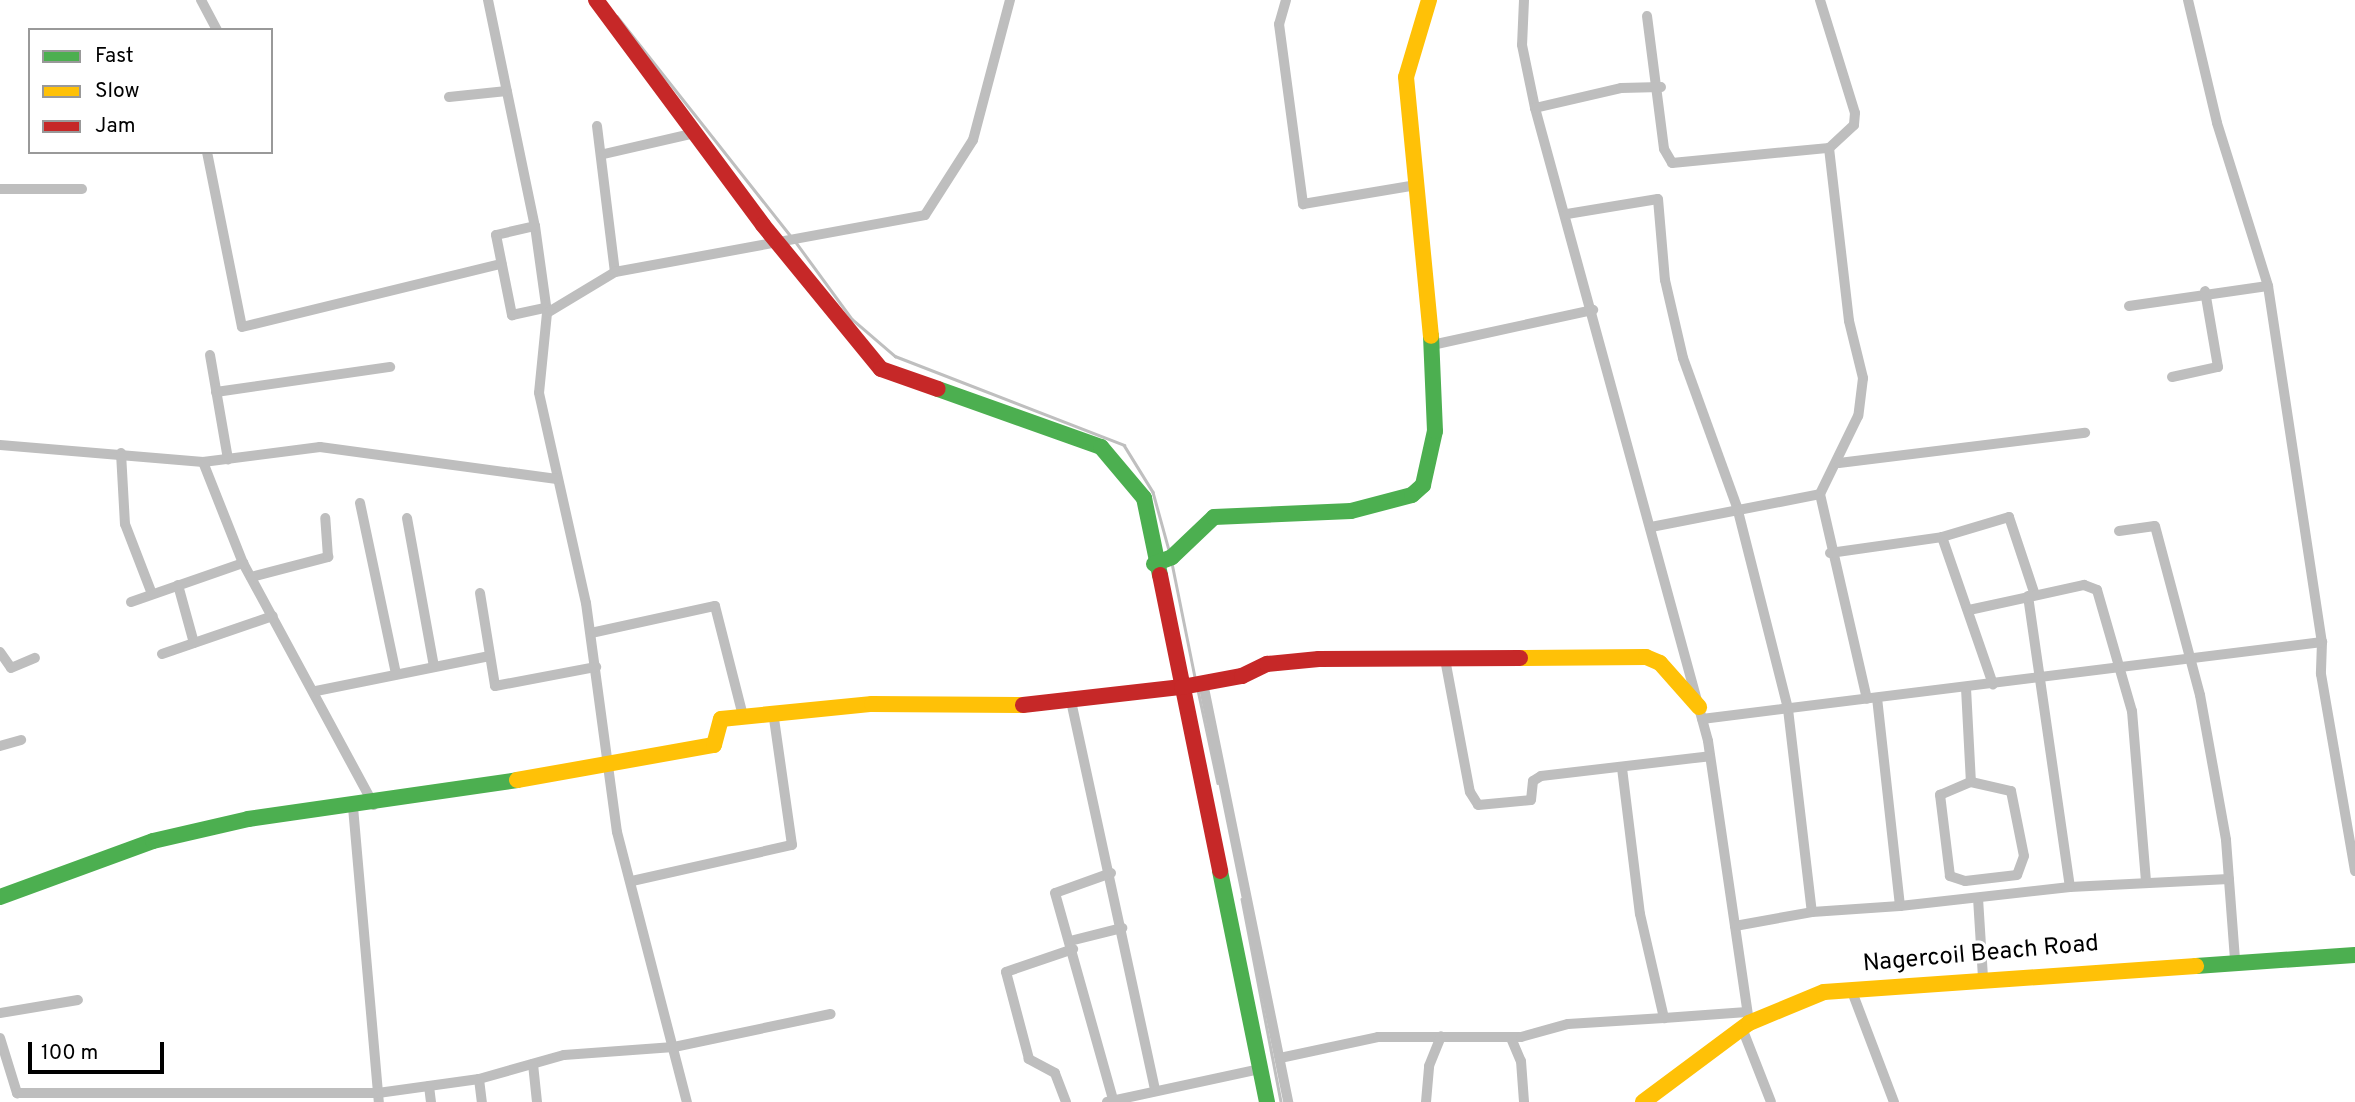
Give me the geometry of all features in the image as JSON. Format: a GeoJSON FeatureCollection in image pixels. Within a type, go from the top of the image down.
{"type":"FeatureCollection","features":[{"type":"Feature","properties":{"kind":"street"},"geometry":{"type":"LineString","coordinates":[[201,0],[216,28]]}},
{"type":"Feature","properties":{"kind":"street"},"geometry":{"type":"LineString","coordinates":[[488,0],[535,226],[546,311],[539,393],[591,633],[606,768],[687,1102]]}},
{"type":"Feature","properties":{"kind":"street"},"geometry":{"type":"LineString","coordinates":[[596,0],[695,134],[788,242],[881,369],[1083,439],[1121,462],[1144,498],[1163,561],[1193,685],[1288,1102]]}},
{"type":"Feature","properties":{"kind":"street"},"geometry":{"type":"LineString","coordinates":[[535,226],[498,232],[501,264],[512,315],[546,311],[615,272],[654,268],[719,248],[788,242],[896,222],[932,209],[973,140],[1010,0]]}},
{"type":"Feature","properties":{"kind":"street"},"geometry":{"type":"LineString","coordinates":[[1286,0],[1279,24],[1303,204],[1416,185]]}},
{"type":"Feature","properties":{"kind":"street"},"geometry":{"type":"LineString","coordinates":[[1163,561],[1214,517],[1351,511],[1412,495],[1430,467],[1432,345],[1406,77],[1429,0]]}},
{"type":"Feature","properties":{"kind":"street"},"geometry":{"type":"LineString","coordinates":[[1524,0],[1522,45],[1535,108],[1593,310],[1710,756],[1746,1021],[1772,1102]]}},
{"type":"Feature","properties":{"kind":"street"},"geometry":{"type":"LineString","coordinates":[[1647,16],[1661,87],[1664,149],[1672,163],[1829,148],[1854,125],[1855,113],[1820,0]]}},
{"type":"Feature","properties":{"kind":"street"},"geometry":{"type":"LineString","coordinates":[[2188,0],[2217,123],[2268,286],[2322,642],[2321,674],[2355,871]]}},
{"type":"Feature","properties":{"kind":"street"},"geometry":{"type":"LineString","coordinates":[[1535,108],[1621,88],[1661,87]]}},
{"type":"Feature","properties":{"kind":"street"},"geometry":{"type":"LineString","coordinates":[[449,97],[507,90]]}},
{"type":"Feature","properties":{"kind":"street"},"geometry":{"type":"LineString","coordinates":[[597,126],[604,154],[615,272]]}},
{"type":"Feature","properties":{"kind":"street"},"geometry":{"type":"LineString","coordinates":[[604,154],[695,134]]}},
{"type":"Feature","properties":{"kind":"street"},"geometry":{"type":"LineString","coordinates":[[1829,148],[1849,321],[1863,378],[1858,416],[1839,463],[1820,494],[1830,553],[1872,699],[1900,906]]}},
{"type":"Feature","properties":{"kind":"street"},"geometry":{"type":"LineString","coordinates":[[207,154],[242,327],[501,264]]}},
{"type":"Feature","properties":{"kind":"street"},"geometry":{"type":"LineString","coordinates":[[0,189],[82,189]]}},
{"type":"Feature","properties":{"kind":"street"},"geometry":{"type":"LineString","coordinates":[[1567,214],[1658,199],[1665,280],[1683,358],[1737,508],[1788,709],[1812,912]]}},
{"type":"Feature","properties":{"kind":"street"},"geometry":{"type":"LineString","coordinates":[[2129,306],[2205,291],[2268,286]]}},
{"type":"Feature","properties":{"kind":"street"},"geometry":{"type":"LineString","coordinates":[[2172,377],[2218,367],[2205,291]]}},
{"type":"Feature","properties":{"kind":"street"},"geometry":{"type":"LineString","coordinates":[[1432,345],[1593,310]]}},
{"type":"Feature","properties":{"kind":"street"},"geometry":{"type":"LineString","coordinates":[[210,355],[228,459]]}},
{"type":"Feature","properties":{"kind":"street"},"geometry":{"type":"LineString","coordinates":[[216,392],[390,367]]}},
{"type":"Feature","properties":{"kind":"street"},"geometry":{"type":"LineString","coordinates":[[1839,463],[2085,433]]}},
{"type":"Feature","properties":{"kind":"street"},"geometry":{"type":"LineString","coordinates":[[0,446],[121,453],[203,462],[320,447],[557,479]]}},
{"type":"Feature","properties":{"kind":"street"},"geometry":{"type":"LineString","coordinates":[[121,453],[123,516],[152,594]]}},
{"type":"Feature","properties":{"kind":"street"},"geometry":{"type":"LineString","coordinates":[[203,462],[243,564],[316,691],[374,805]]}},
{"type":"Feature","properties":{"kind":"street"},"geometry":{"type":"LineString","coordinates":[[1651,527],[1737,508],[1820,494]]}},
{"type":"Feature","properties":{"kind":"street"},"geometry":{"type":"LineString","coordinates":[[360,503],[396,674]]}},
{"type":"Feature","properties":{"kind":"street"},"geometry":{"type":"LineString","coordinates":[[251,577],[328,557],[325,517]]}},
{"type":"Feature","properties":{"kind":"street"},"geometry":{"type":"LineString","coordinates":[[1830,553],[1942,537],[2009,517],[2031,596],[2070,887]]}},
{"type":"Feature","properties":{"kind":"street"},"geometry":{"type":"LineString","coordinates":[[407,518],[434,667]]}},
{"type":"Feature","properties":{"kind":"street"},"geometry":{"type":"LineString","coordinates":[[2119,531],[2154,524],[2189,658],[2229,879],[2235,959]]}},
{"type":"Feature","properties":{"kind":"street"},"geometry":{"type":"LineString","coordinates":[[1942,537],[1993,684]]}},
{"type":"Feature","properties":{"kind":"street"},"geometry":{"type":"LineString","coordinates":[[131,602],[243,564]]}},
{"type":"Feature","properties":{"kind":"street"},"geometry":{"type":"LineString","coordinates":[[178,585],[194,643]]}},
{"type":"Feature","properties":{"kind":"street"},"geometry":{"type":"LineString","coordinates":[[1969,610],[2031,596],[2094,587],[2124,667],[2146,882]]}},
{"type":"Feature","properties":{"kind":"street"},"geometry":{"type":"LineString","coordinates":[[480,593],[495,686],[596,667]]}},
{"type":"Feature","properties":{"kind":"street"},"geometry":{"type":"LineString","coordinates":[[591,633],[717,607],[743,716]]}},
{"type":"Feature","properties":{"kind":"street"},"geometry":{"type":"LineString","coordinates":[[162,654],[273,616]]}},
{"type":"Feature","properties":{"kind":"street"},"geometry":{"type":"LineString","coordinates":[[1700,713],[1788,709],[2322,642]]}},
{"type":"Feature","properties":{"kind":"street"},"geometry":{"type":"LineString","coordinates":[[0,652],[11,668],[35,658]]}},
{"type":"Feature","properties":{"kind":"street"},"geometry":{"type":"LineString","coordinates":[[316,691],[490,656]]}},
{"type":"Feature","properties":{"kind":"street"},"geometry":{"type":"LineString","coordinates":[[0,897],[153,841],[248,819],[374,805],[606,768],[717,745],[718,721],[773,712],[1070,701],[1193,685],[1267,664],[1651,657],[1700,713]]}},
{"type":"Feature","properties":{"kind":"street"},"geometry":{"type":"LineString","coordinates":[[1446,659],[1474,803],[1525,803],[1541,776],[1710,756]]}},
{"type":"Feature","properties":{"kind":"street"},"geometry":{"type":"LineString","coordinates":[[1193,685],[1267,1102]]}},
{"type":"Feature","properties":{"kind":"street"},"geometry":{"type":"LineString","coordinates":[[1966,688],[1971,782]]}},
{"type":"Feature","properties":{"kind":"street"},"geometry":{"type":"LineString","coordinates":[[1070,701],[1111,873],[1155,1088]]}},
{"type":"Feature","properties":{"kind":"street"},"geometry":{"type":"LineString","coordinates":[[632,881],[792,845],[773,712]]}},
{"type":"Feature","properties":{"kind":"street"},"geometry":{"type":"LineString","coordinates":[[0,746],[21,740]]}},
{"type":"Feature","properties":{"kind":"street"},"geometry":{"type":"LineString","coordinates":[[1622,768],[1640,914],[1664,1018]]}},
{"type":"Feature","properties":{"kind":"street"},"geometry":{"type":"LineString","coordinates":[[1965,881],[2017,875],[2023,866],[2011,791],[1971,782],[1943,790],[1939,803],[1947,869],[1965,881],[1972,899],[1983,977]]}},
{"type":"Feature","properties":{"kind":"street"},"geometry":{"type":"LineString","coordinates":[[353,807],[378,1097]]}},
{"type":"Feature","properties":{"kind":"street"},"geometry":{"type":"LineString","coordinates":[[1111,873],[1055,891],[1110,1101],[1155,1088],[1260,1069]]}},
{"type":"Feature","properties":{"kind":"street"},"geometry":{"type":"LineString","coordinates":[[1735,926],[1812,912],[1900,906],[2070,887],[2229,879]]}},
{"type":"Feature","properties":{"kind":"street"},"geometry":{"type":"LineString","coordinates":[[1066,1102],[1055,1073],[1029,1059],[1006,972],[1071,945],[1122,928]]}},
{"type":"Feature","properties":{"kind":"street","name":"Nagercoil Beach Road"},"geometry":{"type":"LineString","coordinates":[[1643,1102],[1746,1021],[1780,1006],[1851,989],[2235,959],[2355,955]]}},
{"type":"Feature","properties":{"kind":"street"},"geometry":{"type":"LineString","coordinates":[[1851,989],[1894,1102]]}},
{"type":"Feature","properties":{"kind":"street"},"geometry":{"type":"LineString","coordinates":[[0,1013],[78,1000]]}},
{"type":"Feature","properties":{"kind":"street"},"geometry":{"type":"LineString","coordinates":[[0,1038],[14,1092],[190,1100],[378,1097],[479,1079],[582,1052],[674,1047],[831,1014]]}},
{"type":"Feature","properties":{"kind":"street"},"geometry":{"type":"LineString","coordinates":[[1280,1058],[1378,1037],[1511,1038],[1568,1024],[1664,1018],[1746,1021]]}},
{"type":"Feature","properties":{"kind":"street"},"geometry":{"type":"LineString","coordinates":[[1426,1102],[1429,1066],[1441,1036]]}},
{"type":"Feature","properties":{"kind":"street"},"geometry":{"type":"LineString","coordinates":[[1511,1038],[1521,1061],[1524,1102]]}},
{"type":"Feature","properties":{"kind":"street"},"geometry":{"type":"LineString","coordinates":[[533,1064],[537,1102]]}},
{"type":"Feature","properties":{"kind":"street"},"geometry":{"type":"LineString","coordinates":[[479,1079],[482,1102]]}},
{"type":"Feature","properties":{"kind":"street"},"geometry":{"type":"LineString","coordinates":[[429,1086],[431,1102]]}},
{"type":"Feature","properties":{"kind":"waterway"},"geometry":{"type":"LineString","coordinates":[[617,16],[791,236]]}},
{"type":"Feature","properties":{"kind":"waterway"},"geometry":{"type":"LineString","coordinates":[[795,241],[852,319],[895,356],[1124,445],[1153,492],[1169,550]]}},
{"type":"Feature","properties":{"kind":"waterway"},"geometry":{"type":"LineString","coordinates":[[1172,563],[1195,677]]}},
{"type":"Feature","properties":{"kind":"waterway"},"geometry":{"type":"LineString","coordinates":[[1198,690],[1218,783]]}},
{"type":"Feature","properties":{"kind":"waterway"},"geometry":{"type":"LineString","coordinates":[[1242,899],[1281,1102]]}},
{"type":"Feature","properties":{"kind":"traffic: fast"},"geometry":{"type":"LineString","coordinates":[[1154,564],[1172,557],[1214,517],[1351,511],[1412,495],[1423,485],[1435,431],[1431,336]]}},
{"type":"Feature","properties":{"kind":"traffic: fast"},"geometry":{"type":"LineString","coordinates":[[938,389],[1101,447],[1144,498],[1160,575]]}},
{"type":"Feature","properties":{"kind":"traffic: fast"},"geometry":{"type":"LineString","coordinates":[[0,897],[153,841],[248,819],[517,780]]}},
{"type":"Feature","properties":{"kind":"traffic: fast"},"geometry":{"type":"LineString","coordinates":[[1220,871],[1267,1102]]}},
{"type":"Feature","properties":{"kind":"traffic: fast"},"geometry":{"type":"LineString","coordinates":[[2196,966],[2355,955]]}},
{"type":"Feature","properties":{"kind":"traffic: slow"},"geometry":{"type":"LineString","coordinates":[[1429,0],[1406,77],[1431,336]]}},
{"type":"Feature","properties":{"kind":"traffic: slow"},"geometry":{"type":"LineString","coordinates":[[1520,658],[1646,657],[1660,663],[1699,707]]}},
{"type":"Feature","properties":{"kind":"traffic: slow"},"geometry":{"type":"LineString","coordinates":[[517,780],[714,745],[721,719],[872,704],[1023,705]]}},
{"type":"Feature","properties":{"kind":"traffic: slow"},"geometry":{"type":"LineString","coordinates":[[1643,1102],[1749,1023],[1824,992],[2196,966]]}},
{"type":"Feature","properties":{"kind":"traffic: jam"},"geometry":{"type":"LineString","coordinates":[[596,0],[763,225],[881,369],[938,389]]}},
{"type":"Feature","properties":{"kind":"traffic: jam"},"geometry":{"type":"LineString","coordinates":[[1160,575],[1220,871]]}},
{"type":"Feature","properties":{"kind":"traffic: jam"},"geometry":{"type":"LineString","coordinates":[[1023,705],[1182,687],[1242,676],[1267,664],[1319,659],[1520,658]]}}]}
